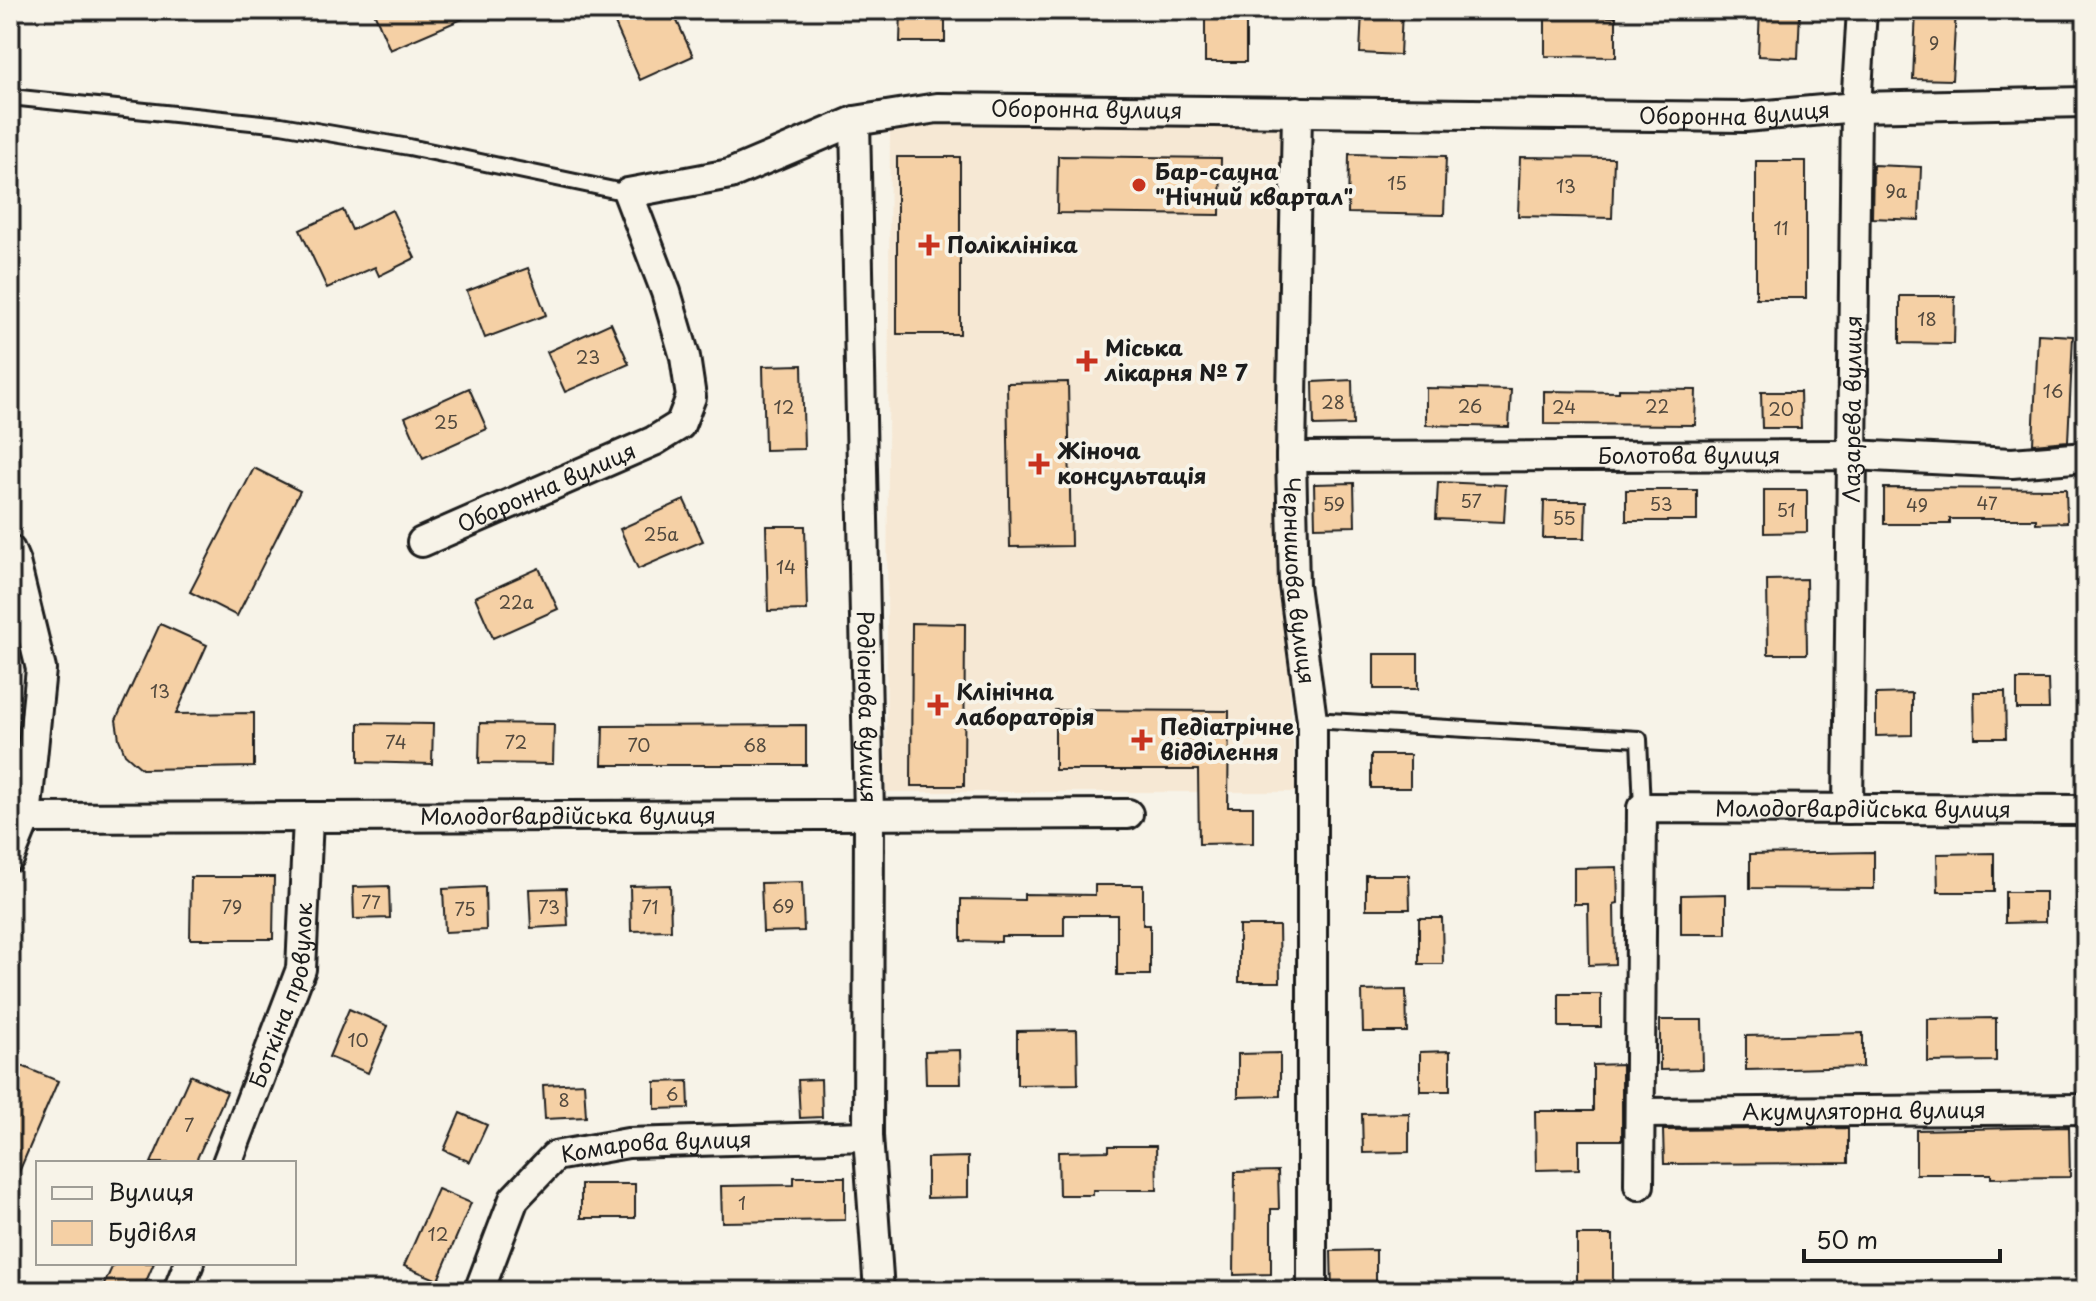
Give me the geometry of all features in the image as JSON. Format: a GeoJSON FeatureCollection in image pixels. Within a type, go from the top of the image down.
{"type":"FeatureCollection","features":[{"type":"Feature","properties":{"kind":"street","name":"Лазарєва вулиця"},"geometry":{"type":"LineString","coordinates":[[1848,809],[1856,107],[1862,10]]}},
{"type":"Feature","properties":{"kind":"street","name":"Оборонна вулиця"},"geometry":{"type":"LineString","coordinates":[[422,542],[654,441],[680,425],[691,397],[685,357],[666,292],[628,193],[730,174],[855,121],[937,108],[1745,117],[1856,107],[2086,102]]}},
{"type":"Feature","properties":{"kind":"street","name":"Чернишова вулиця"},"geometry":{"type":"LineString","coordinates":[[1297,111],[1291,457],[1294,585],[1312,720],[1312,1291]]}},
{"type":"Feature","properties":{"kind":"street","name":"Родіонова вулиця"},"geometry":{"type":"LineString","coordinates":[[855,121],[869,816],[868,1136],[879,1291]]}},
{"type":"Feature","properties":{"kind":"street","name":"Болотова вулиця"},"geometry":{"type":"LineString","coordinates":[[1291,457],[1852,455],[2012,463],[2086,457]]}},
{"type":"Feature","properties":{"kind":"street"},"geometry":{"type":"LineString","coordinates":[[10,550],[41,669],[10,857]]}},
{"type":"Feature","properties":{"kind":"street","name":"Молодогвардійська вулиця"},"geometry":{"type":"LineString","coordinates":[[1642,808],[2086,810]]}},
{"type":"Feature","properties":{"kind":"street"},"geometry":{"type":"LineString","coordinates":[[1639,1185],[1642,808]]}},
{"type":"Feature","properties":{"kind":"street","name":"Молодогвардійська вулиця"},"geometry":{"type":"LineString","coordinates":[[18,819],[1128,814]]}},
{"type":"Feature","properties":{"kind":"street","name":"Боткіна провулок"},"geometry":{"type":"LineString","coordinates":[[228,1161],[301,969],[308,819]]}},
{"type":"Feature","properties":{"kind":"street","name":"Акумуляторна вулиця"},"geometry":{"type":"LineString","coordinates":[[1640,1113],[2086,1109]]}},
{"type":"Feature","properties":{"kind":"street","name":"Комарова вулиця"},"geometry":{"type":"LineString","coordinates":[[479,1291],[514,1199],[555,1156],[628,1143],[868,1136]]}},
{"type":"Feature","properties":{"kind":"street"},"geometry":{"type":"LineString","coordinates":[[178,1291],[188,1265]]}},
{"type":"Feature","properties":{"kind":"lane"},"geometry":{"type":"LineString","coordinates":[[10,97],[281,125],[409,147],[628,193]]}},
{"type":"Feature","properties":{"kind":"lane"},"geometry":{"type":"LineString","coordinates":[[1312,720],[1639,739],[1642,808]]}},
{"type":"Feature","properties":{"kind":"shaded area","name":"Міська лікарня № 7"},"geometry":{"type":"Polygon","coordinates":[[[890,125],[1287,127],[1284,595],[1296,792],[886,792],[890,125]]]}},
{"type":"Feature","properties":{"kind":"building"},"geometry":{"type":"Polygon","coordinates":[[[373,10],[483,10],[390,50],[373,10]]]}},
{"type":"Feature","properties":{"kind":"building"},"geometry":{"type":"Polygon","coordinates":[[[609,10],[672,10],[693,56],[640,80],[609,10]]]}},
{"type":"Feature","properties":{"kind":"building"},"geometry":{"type":"Polygon","coordinates":[[[901,10],[945,10],[945,42],[900,42],[901,10]]]}},
{"type":"Feature","properties":{"kind":"building"},"geometry":{"type":"Polygon","coordinates":[[[1205,10],[1246,10],[1246,62],[1205,62],[1205,10]]]}},
{"type":"Feature","properties":{"kind":"building"},"geometry":{"type":"Polygon","coordinates":[[[1362,10],[1402,10],[1400,55],[1360,53],[1362,10]]]}},
{"type":"Feature","properties":{"kind":"building"},"geometry":{"type":"Polygon","coordinates":[[[1760,10],[1800,10],[1798,58],[1758,56],[1760,10]]]}},
{"type":"Feature","properties":{"kind":"building"},"geometry":{"type":"Polygon","coordinates":[[[1916,10],[1956,10],[1952,80],[1913,79],[1916,10]]]}},
{"type":"Feature","properties":{"kind":"building"},"geometry":{"type":"Polygon","coordinates":[[[1545,16],[1616,17],[1616,57],[1545,56],[1545,16]]]}},
{"type":"Feature","properties":{"kind":"building"},"geometry":{"type":"Polygon","coordinates":[[[1349,154],[1446,156],[1444,215],[1348,213],[1349,154]]]}},
{"type":"Feature","properties":{"kind":"building","name":"Бар-сауна \"Нічний квартал\""},"geometry":{"type":"Polygon","coordinates":[[[1058,156],[1221,158],[1220,215],[1057,213],[1058,156]]]}},
{"type":"Feature","properties":{"kind":"building","name":"Поліклініка"},"geometry":{"type":"Polygon","coordinates":[[[897,157],[960,157],[960,334],[897,334],[897,157]]]}},
{"type":"Feature","properties":{"kind":"building"},"geometry":{"type":"Polygon","coordinates":[[[1520,157],[1614,158],[1612,218],[1518,216],[1520,157]]]}},
{"type":"Feature","properties":{"kind":"building"},"geometry":{"type":"Polygon","coordinates":[[[1756,161],[1806,161],[1806,298],[1756,298],[1756,161]]]}},
{"type":"Feature","properties":{"kind":"building"},"geometry":{"type":"Polygon","coordinates":[[[1873,165],[1921,167],[1919,220],[1872,218],[1873,165]]]}},
{"type":"Feature","properties":{"kind":"building"},"geometry":{"type":"Polygon","coordinates":[[[343,210],[352,230],[392,210],[415,258],[379,276],[375,267],[327,288],[300,230],[343,210]]]}},
{"type":"Feature","properties":{"kind":"building"},"geometry":{"type":"Polygon","coordinates":[[[528,268],[546,315],[485,338],[467,291],[528,268]]]}},
{"type":"Feature","properties":{"kind":"building"},"geometry":{"type":"Polygon","coordinates":[[[1900,296],[1955,296],[1954,344],[1900,343],[1900,296]]]}},
{"type":"Feature","properties":{"kind":"building"},"geometry":{"type":"Polygon","coordinates":[[[611,323],[629,364],[565,392],[547,352],[611,323]]]}},
{"type":"Feature","properties":{"kind":"building"},"geometry":{"type":"Polygon","coordinates":[[[2038,334],[2073,336],[2068,441],[2033,444],[2038,334]]]}},
{"type":"Feature","properties":{"kind":"building"},"geometry":{"type":"Polygon","coordinates":[[[802,365],[804,449],[765,450],[763,366],[802,365]]]}},
{"type":"Feature","properties":{"kind":"building"},"geometry":{"type":"Polygon","coordinates":[[[1352,380],[1353,425],[1314,426],[1313,382],[1352,380]]]}},
{"type":"Feature","properties":{"kind":"building","name":"Жіноча консультація"},"geometry":{"type":"Polygon","coordinates":[[[1068,382],[1071,546],[1010,547],[1007,383],[1068,382]]]}},
{"type":"Feature","properties":{"kind":"building"},"geometry":{"type":"Polygon","coordinates":[[[469,388],[487,429],[423,458],[405,417],[469,388]]]}},
{"type":"Feature","properties":{"kind":"building"},"geometry":{"type":"Polygon","coordinates":[[[1426,388],[1511,390],[1509,427],[1426,425],[1426,388]]]}},
{"type":"Feature","properties":{"kind":"building"},"geometry":{"type":"Polygon","coordinates":[[[1619,389],[1696,390],[1695,425],[1544,424],[1544,391],[1619,392],[1619,389]]]}},
{"type":"Feature","properties":{"kind":"building"},"geometry":{"type":"Polygon","coordinates":[[[1761,392],[1800,392],[1801,428],[1762,428],[1761,392]]]}},
{"type":"Feature","properties":{"kind":"building"},"geometry":{"type":"Polygon","coordinates":[[[254,468],[300,491],[237,616],[190,592],[254,468]]]}},
{"type":"Feature","properties":{"kind":"building"},"geometry":{"type":"Polygon","coordinates":[[[1438,482],[1506,485],[1504,522],[1436,519],[1438,482]]]}},
{"type":"Feature","properties":{"kind":"building"},"geometry":{"type":"Polygon","coordinates":[[[1354,483],[1355,526],[1315,527],[1314,484],[1354,483]]]}},
{"type":"Feature","properties":{"kind":"building"},"geometry":{"type":"Polygon","coordinates":[[[1884,488],[2066,489],[2067,522],[1950,519],[1950,524],[1884,524],[1884,488]]]}},
{"type":"Feature","properties":{"kind":"building"},"geometry":{"type":"Polygon","coordinates":[[[1626,490],[1697,490],[1697,521],[1626,521],[1626,490]]]}},
{"type":"Feature","properties":{"kind":"building"},"geometry":{"type":"Polygon","coordinates":[[[1764,490],[1807,490],[1807,532],[1764,533],[1764,490]]]}},
{"type":"Feature","properties":{"kind":"building"},"geometry":{"type":"Polygon","coordinates":[[[684,500],[703,541],[638,569],[620,529],[684,500]]]}},
{"type":"Feature","properties":{"kind":"building"},"geometry":{"type":"Polygon","coordinates":[[[1544,501],[1586,501],[1585,538],[1543,538],[1544,501]]]}},
{"type":"Feature","properties":{"kind":"building"},"geometry":{"type":"Polygon","coordinates":[[[766,526],[805,526],[807,610],[768,611],[766,526]]]}},
{"type":"Feature","properties":{"kind":"building"},"geometry":{"type":"Polygon","coordinates":[[[539,568],[558,609],[493,638],[475,597],[539,568]]]}},
{"type":"Feature","properties":{"kind":"building"},"geometry":{"type":"Polygon","coordinates":[[[1806,579],[1807,654],[1768,654],[1767,580],[1806,579]]]}},
{"type":"Feature","properties":{"kind":"building","name":"Клінічна лабораторія"},"geometry":{"type":"Polygon","coordinates":[[[912,623],[965,624],[964,786],[911,786],[912,623]]]}},
{"type":"Feature","properties":{"kind":"building"},"geometry":{"type":"Polygon","coordinates":[[[160,624],[207,645],[176,714],[254,713],[254,767],[142,769],[125,754],[116,720],[160,624]]]}},
{"type":"Feature","properties":{"kind":"building"},"geometry":{"type":"Polygon","coordinates":[[[1374,654],[1418,654],[1418,689],[1374,689],[1374,654]]]}},
{"type":"Feature","properties":{"kind":"building"},"geometry":{"type":"Polygon","coordinates":[[[2017,680],[2048,680],[2049,709],[2017,709],[2017,680]]]}},
{"type":"Feature","properties":{"kind":"building"},"geometry":{"type":"Polygon","coordinates":[[[1974,692],[2005,692],[2006,738],[1975,738],[1974,692]]]}},
{"type":"Feature","properties":{"kind":"building"},"geometry":{"type":"Polygon","coordinates":[[[1912,693],[1912,735],[1876,736],[1876,694],[1912,693]]]}},
{"type":"Feature","properties":{"kind":"building","name":"Педіатрічне відділення"},"geometry":{"type":"Polygon","coordinates":[[[1055,710],[1229,711],[1228,807],[1253,807],[1253,843],[1199,844],[1198,770],[1055,770],[1055,710]]]}},
{"type":"Feature","properties":{"kind":"building"},"geometry":{"type":"Polygon","coordinates":[[[359,723],[433,724],[432,764],[359,762],[359,723]]]}},
{"type":"Feature","properties":{"kind":"building"},"geometry":{"type":"Polygon","coordinates":[[[480,723],[554,724],[553,764],[479,763],[480,723]]]}},
{"type":"Feature","properties":{"kind":"building"},"geometry":{"type":"Polygon","coordinates":[[[806,725],[806,765],[602,765],[603,726],[806,725]]]}},
{"type":"Feature","properties":{"kind":"building"},"geometry":{"type":"Polygon","coordinates":[[[1371,755],[1410,755],[1410,788],[1371,788],[1371,755]]]}},
{"type":"Feature","properties":{"kind":"building"},"geometry":{"type":"Polygon","coordinates":[[[1874,852],[1874,889],[1750,888],[1750,854],[1874,852]]]}},
{"type":"Feature","properties":{"kind":"building"},"geometry":{"type":"Polygon","coordinates":[[[1994,853],[1994,892],[1938,892],[1937,854],[1994,853]]]}},
{"type":"Feature","properties":{"kind":"building"},"geometry":{"type":"Polygon","coordinates":[[[1617,867],[1615,964],[1589,965],[1588,904],[1574,904],[1574,868],[1617,867]]]}},
{"type":"Feature","properties":{"kind":"building"},"geometry":{"type":"Polygon","coordinates":[[[1366,875],[1409,875],[1410,909],[1366,909],[1366,875]]]}},
{"type":"Feature","properties":{"kind":"building"},"geometry":{"type":"Polygon","coordinates":[[[191,877],[274,877],[273,939],[190,939],[191,877]]]}},
{"type":"Feature","properties":{"kind":"building"},"geometry":{"type":"Polygon","coordinates":[[[802,882],[804,931],[763,932],[761,883],[802,882]]]}},
{"type":"Feature","properties":{"kind":"building"},"geometry":{"type":"Polygon","coordinates":[[[670,885],[671,930],[631,931],[630,886],[670,885]]]}},
{"type":"Feature","properties":{"kind":"building"},"geometry":{"type":"Polygon","coordinates":[[[1095,885],[1143,885],[1143,925],[1150,925],[1150,975],[1117,975],[1117,915],[1064,915],[1064,936],[1001,936],[1001,942],[961,941],[961,899],[1024,900],[1024,894],[1095,895],[1095,885]]]}},
{"type":"Feature","properties":{"kind":"building"},"geometry":{"type":"Polygon","coordinates":[[[389,886],[390,918],[354,919],[353,887],[389,886]]]}},
{"type":"Feature","properties":{"kind":"building"},"geometry":{"type":"Polygon","coordinates":[[[485,887],[486,930],[445,932],[443,889],[485,887]]]}},
{"type":"Feature","properties":{"kind":"building"},"geometry":{"type":"Polygon","coordinates":[[[566,888],[568,926],[531,928],[529,889],[566,888]]]}},
{"type":"Feature","properties":{"kind":"building"},"geometry":{"type":"Polygon","coordinates":[[[2005,892],[2045,892],[2045,922],[2005,923],[2005,892]]]}},
{"type":"Feature","properties":{"kind":"building"},"geometry":{"type":"Polygon","coordinates":[[[1726,894],[1726,934],[1681,934],[1681,895],[1726,894]]]}},
{"type":"Feature","properties":{"kind":"building"},"geometry":{"type":"Polygon","coordinates":[[[1419,918],[1442,918],[1443,964],[1419,964],[1419,918]]]}},
{"type":"Feature","properties":{"kind":"building"},"geometry":{"type":"Polygon","coordinates":[[[1239,926],[1279,926],[1280,982],[1239,982],[1239,926]]]}},
{"type":"Feature","properties":{"kind":"building"},"geometry":{"type":"Polygon","coordinates":[[[1406,990],[1407,1032],[1363,1032],[1362,991],[1406,990]]]}},
{"type":"Feature","properties":{"kind":"building"},"geometry":{"type":"Polygon","coordinates":[[[1559,994],[1601,994],[1601,1027],[1559,1027],[1559,994]]]}},
{"type":"Feature","properties":{"kind":"building"},"geometry":{"type":"Polygon","coordinates":[[[349,1009],[388,1026],[368,1073],[329,1057],[349,1009]]]}},
{"type":"Feature","properties":{"kind":"building"},"geometry":{"type":"Polygon","coordinates":[[[1996,1018],[1996,1061],[1928,1062],[1928,1019],[1996,1018]]]}},
{"type":"Feature","properties":{"kind":"building"},"geometry":{"type":"Polygon","coordinates":[[[1660,1020],[1702,1020],[1703,1069],[1660,1070],[1660,1020]]]}},
{"type":"Feature","properties":{"kind":"building"},"geometry":{"type":"Polygon","coordinates":[[[1077,1030],[1078,1084],[1017,1085],[1017,1031],[1077,1030]]]}},
{"type":"Feature","properties":{"kind":"building"},"geometry":{"type":"Polygon","coordinates":[[[1863,1033],[1863,1067],[1746,1070],[1746,1036],[1863,1033]]]}},
{"type":"Feature","properties":{"kind":"building"},"geometry":{"type":"Polygon","coordinates":[[[960,1050],[961,1084],[926,1084],[925,1051],[960,1050]]]}},
{"type":"Feature","properties":{"kind":"building"},"geometry":{"type":"Polygon","coordinates":[[[1450,1051],[1450,1091],[1420,1091],[1420,1052],[1450,1051]]]}},
{"type":"Feature","properties":{"kind":"building"},"geometry":{"type":"Polygon","coordinates":[[[1280,1053],[1280,1096],[1238,1097],[1238,1054],[1280,1053]]]}},
{"type":"Feature","properties":{"kind":"building"},"geometry":{"type":"Polygon","coordinates":[[[10,1061],[58,1081],[10,1193],[10,1061]]]}},
{"type":"Feature","properties":{"kind":"building"},"geometry":{"type":"Polygon","coordinates":[[[1622,1064],[1622,1140],[1579,1140],[1579,1169],[1536,1170],[1535,1111],[1593,1111],[1593,1065],[1622,1064]]]}},
{"type":"Feature","properties":{"kind":"building"},"geometry":{"type":"Polygon","coordinates":[[[190,1075],[227,1092],[196,1161],[152,1161],[190,1075]]]}},
{"type":"Feature","properties":{"kind":"building"},"geometry":{"type":"Polygon","coordinates":[[[821,1079],[822,1117],[800,1118],[798,1080],[821,1079]]]}},
{"type":"Feature","properties":{"kind":"building"},"geometry":{"type":"Polygon","coordinates":[[[688,1081],[689,1108],[655,1109],[655,1082],[688,1081]]]}},
{"type":"Feature","properties":{"kind":"building"},"geometry":{"type":"Polygon","coordinates":[[[584,1083],[586,1117],[545,1119],[543,1085],[584,1083]]]}},
{"type":"Feature","properties":{"kind":"building"},"geometry":{"type":"Polygon","coordinates":[[[460,1113],[487,1125],[470,1162],[444,1150],[460,1113]]]}},
{"type":"Feature","properties":{"kind":"building"},"geometry":{"type":"Polygon","coordinates":[[[1409,1113],[1409,1152],[1363,1153],[1362,1114],[1409,1113]]]}},
{"type":"Feature","properties":{"kind":"building"},"geometry":{"type":"Polygon","coordinates":[[[2069,1127],[2070,1177],[1991,1178],[1991,1174],[1916,1174],[1916,1130],[2069,1127]]]}},
{"type":"Feature","properties":{"kind":"building"},"geometry":{"type":"Polygon","coordinates":[[[1848,1128],[1848,1163],[1664,1164],[1663,1130],[1848,1128]]]}},
{"type":"Feature","properties":{"kind":"building"},"geometry":{"type":"Polygon","coordinates":[[[1109,1146],[1156,1146],[1157,1190],[1093,1190],[1093,1195],[1059,1195],[1058,1152],[1109,1151],[1109,1146]]]}},
{"type":"Feature","properties":{"kind":"building"},"geometry":{"type":"Polygon","coordinates":[[[968,1157],[968,1197],[927,1198],[927,1158],[968,1157]]]}},
{"type":"Feature","properties":{"kind":"building"},"geometry":{"type":"Polygon","coordinates":[[[1278,1171],[1279,1209],[1271,1209],[1271,1274],[1234,1275],[1235,1172],[1278,1171]]]}},
{"type":"Feature","properties":{"kind":"building"},"geometry":{"type":"Polygon","coordinates":[[[794,1177],[845,1177],[845,1220],[722,1222],[721,1186],[794,1185],[794,1177]]]}},
{"type":"Feature","properties":{"kind":"building"},"geometry":{"type":"Polygon","coordinates":[[[581,1184],[635,1184],[635,1218],[581,1218],[581,1184]]]}},
{"type":"Feature","properties":{"kind":"building"},"geometry":{"type":"Polygon","coordinates":[[[438,1189],[471,1203],[438,1280],[404,1266],[438,1189]]]}},
{"type":"Feature","properties":{"kind":"building"},"geometry":{"type":"Polygon","coordinates":[[[1577,1235],[1613,1235],[1613,1290],[1577,1291],[1577,1235]]]}},
{"type":"Feature","properties":{"kind":"building"},"geometry":{"type":"Polygon","coordinates":[[[1376,1250],[1376,1291],[1332,1291],[1331,1251],[1376,1250]]]}},
{"type":"Feature","properties":{"kind":"building"},"geometry":{"type":"Polygon","coordinates":[[[113,1265],[153,1265],[142,1291],[101,1291],[113,1265]]]}},
{"type":"Feature","properties":{"kind":"place","name":"Бар-сауна \"Нічний квартал\""},"geometry":{"type":"Point","coordinates":[1139,185]}},
{"type":"Feature","properties":{"kind":"place","name":"Поліклініка"},"geometry":{"type":"Point","coordinates":[929,245]}},
{"type":"Feature","properties":{"kind":"place","name":"Міська лікарня № 7"},"geometry":{"type":"Point","coordinates":[1087,361]}},
{"type":"Feature","properties":{"kind":"place","name":"Жіноча консультація"},"geometry":{"type":"Point","coordinates":[1039,464]}},
{"type":"Feature","properties":{"kind":"place","name":"Клінічна лабораторія"},"geometry":{"type":"Point","coordinates":[938,705]}},
{"type":"Feature","properties":{"kind":"place","name":"Педіатрічне відділення"},"geometry":{"type":"Point","coordinates":[1142,740]}}]}
